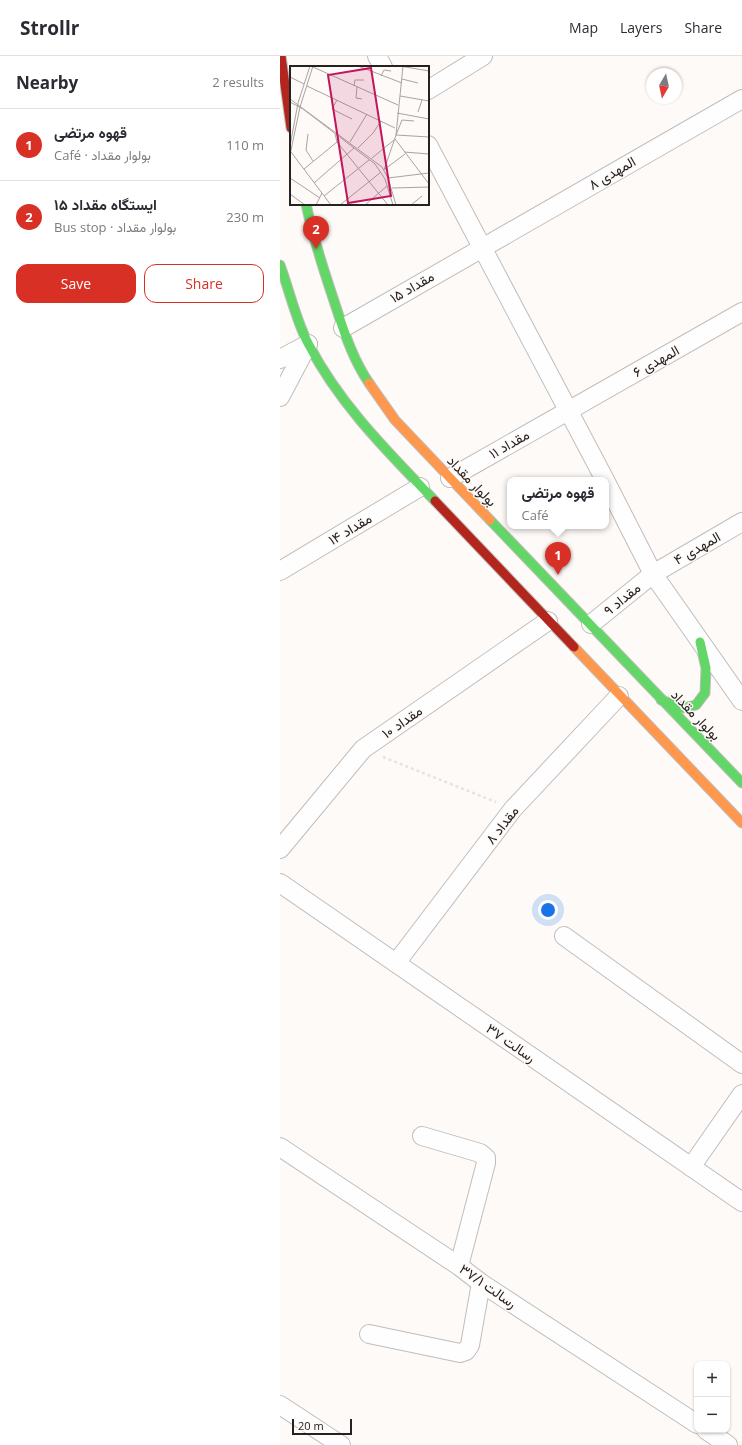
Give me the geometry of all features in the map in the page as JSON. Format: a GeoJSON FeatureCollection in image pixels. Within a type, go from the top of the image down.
{"type":"FeatureCollection","features":[{"type":"Feature","properties":{"kind":"main road"},"geometry":{"type":"LineString","coordinates":[[281,56],[290,120]]}},
{"type":"Feature","properties":{"kind":"main road"},"geometry":{"type":"LineString","coordinates":[[284,73],[291,56]]}},
{"type":"Feature","properties":{"kind":"main road","name":"بولوار مقداد"},"geometry":{"type":"LineString","coordinates":[[306,205],[316,249],[343,328],[360,370],[395,420],[742,783]]}},
{"type":"Feature","properties":{"kind":"main road"},"geometry":{"type":"LineString","coordinates":[[280,265],[308,344],[330,381],[378,442],[619,696],[742,823]]}},
{"type":"Feature","properties":{"kind":"main road"},"geometry":{"type":"LineString","coordinates":[[661,700],[683,708],[696,705],[705,693],[706,668],[700,642]]}},
{"type":"Feature","properties":{"kind":"street"},"geometry":{"type":"LineString","coordinates":[[377,56],[383,66]]}},
{"type":"Feature","properties":{"kind":"street"},"geometry":{"type":"LineString","coordinates":[[429,89],[483,56]]}},
{"type":"Feature","properties":{"kind":"street","name":"المهدی ۸"},"geometry":{"type":"LineString","coordinates":[[482,247],[742,99]]}},
{"type":"Feature","properties":{"kind":"street"},"geometry":{"type":"LineString","coordinates":[[429,147],[603,477]]}},
{"type":"Feature","properties":{"kind":"street","name":"مقداد ۱۵"},"geometry":{"type":"LineString","coordinates":[[343,328],[482,247]]}},
{"type":"Feature","properties":{"kind":"street","name":"المهدی ۶"},"geometry":{"type":"LineString","coordinates":[[569,410],[742,312]]}},
{"type":"Feature","properties":{"kind":"street"},"geometry":{"type":"LineString","coordinates":[[280,359],[308,344]]}},
{"type":"Feature","properties":{"kind":"street"},"geometry":{"type":"LineString","coordinates":[[280,397],[308,344]]}},
{"type":"Feature","properties":{"kind":"street","name":"مقداد ۱۱"},"geometry":{"type":"LineString","coordinates":[[450,478],[569,410]]}},
{"type":"Feature","properties":{"kind":"street","name":"مقداد ۱۴"},"geometry":{"type":"LineString","coordinates":[[280,571],[420,487]]}},
{"type":"Feature","properties":{"kind":"street"},"geometry":{"type":"LineString","coordinates":[[609,489],[653,574],[742,702]]}},
{"type":"Feature","properties":{"kind":"street","name":"المهدی ۴"},"geometry":{"type":"LineString","coordinates":[[653,574],[742,522]]}},
{"type":"Feature","properties":{"kind":"street","name":"مقداد ۹"},"geometry":{"type":"LineString","coordinates":[[591,624],[653,574]]}},
{"type":"Feature","properties":{"kind":"street","name":"مقداد ۱۰"},"geometry":{"type":"LineString","coordinates":[[280,850],[363,749],[548,621]]}},
{"type":"Feature","properties":{"kind":"street","name":"مقداد ۸"},"geometry":{"type":"LineString","coordinates":[[396,963],[513,809],[619,696]]}},
{"type":"Feature","properties":{"kind":"street","name":"رسالت ۳۷"},"geometry":{"type":"LineString","coordinates":[[280,883],[742,1202]]}},
{"type":"Feature","properties":{"kind":"street"},"geometry":{"type":"LineString","coordinates":[[564,936],[742,1064]]}},
{"type":"Feature","properties":{"kind":"street"},"geometry":{"type":"LineString","coordinates":[[691,1167],[742,1094]]}},
{"type":"Feature","properties":{"kind":"street"},"geometry":{"type":"LineString","coordinates":[[422,1136],[480,1153],[486,1158],[486,1163],[459,1266]]}},
{"type":"Feature","properties":{"kind":"street","name":"رسالت ۳۷/۱"},"geometry":{"type":"LineString","coordinates":[[280,1147],[459,1266],[482,1283],[694,1422]]}},
{"type":"Feature","properties":{"kind":"street"},"geometry":{"type":"LineString","coordinates":[[369,1334],[460,1354],[466,1351],[470,1345],[482,1283]]}},
{"type":"Feature","properties":{"kind":"street"},"geometry":{"type":"LineString","coordinates":[[280,1405],[341,1445]]}},
{"type":"Feature","properties":{"kind":"street"},"geometry":{"type":"LineString","coordinates":[[710,1433],[728,1445]]}},
{"type":"Feature","properties":{"kind":"path"},"geometry":{"type":"LineString","coordinates":[[363,749],[513,809]]}},
{"type":"Feature","properties":{"kind":"traffic: fast"},"geometry":{"type":"LineString","coordinates":[[306,205],[320,257],[343,329],[354,357],[369,383]]}},
{"type":"Feature","properties":{"kind":"traffic: fast"},"geometry":{"type":"LineString","coordinates":[[280,265],[305,337],[321,367],[335,388],[366,428],[435,501]]}},
{"type":"Feature","properties":{"kind":"traffic: fast"},"geometry":{"type":"LineString","coordinates":[[490,520],[742,783]]}},
{"type":"Feature","properties":{"kind":"traffic: fast"},"geometry":{"type":"LineString","coordinates":[[661,700],[683,708],[696,705],[705,693],[706,668],[700,642]]}},
{"type":"Feature","properties":{"kind":"traffic: slow"},"geometry":{"type":"LineString","coordinates":[[369,383],[395,420],[490,520]]}},
{"type":"Feature","properties":{"kind":"traffic: slow"},"geometry":{"type":"LineString","coordinates":[[574,647],[742,823]]}},
{"type":"Feature","properties":{"kind":"traffic: jam"},"geometry":{"type":"LineString","coordinates":[[281,56],[290,121]]}},
{"type":"Feature","properties":{"kind":"traffic: jam"},"geometry":{"type":"LineString","coordinates":[[435,501],[574,647]]}},
{"type":"Feature","properties":{"kind":"place","name":"ایستگاه مقداد ۱۵"},"geometry":{"type":"Point","coordinates":[316,249]}},
{"type":"Feature","properties":{"kind":"place","name":"قهوه مرتضی"},"geometry":{"type":"Point","coordinates":[558,575]}}]}
